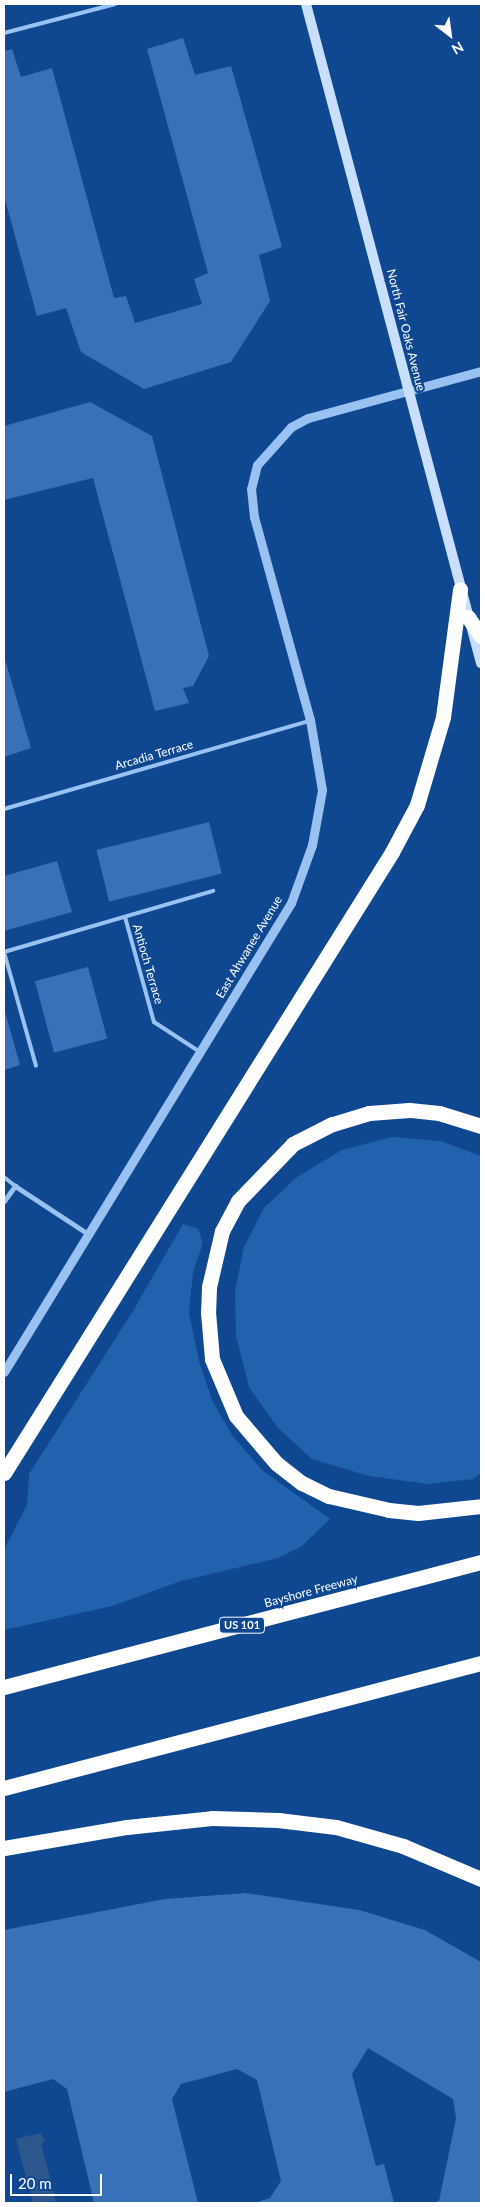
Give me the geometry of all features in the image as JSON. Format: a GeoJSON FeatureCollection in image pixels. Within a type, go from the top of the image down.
{"type":"FeatureCollection","features":[{"type":"Feature","properties":{"kind":"highway"},"geometry":{"type":"LineString","coordinates":[[4,1473],[392,852],[417,806],[443,717],[460,589]]}},
{"type":"Feature","properties":{"kind":"highway"},"geometry":{"type":"LineString","coordinates":[[468,617],[481,636]]}},
{"type":"Feature","properties":{"kind":"highway"},"geometry":{"type":"LineString","coordinates":[[481,1126],[439,1113],[409,1110],[369,1113],[332,1124],[293,1144],[248,1189],[222,1231],[209,1286],[208,1312],[212,1359],[236,1416],[276,1463],[302,1483],[329,1496],[389,1510],[418,1513],[481,1506]]}},
{"type":"Feature","properties":{"kind":"highway","name":"Bayshore Freeway"},"geometry":{"type":"LineString","coordinates":[[4,1687],[481,1562]]}},
{"type":"Feature","properties":{"kind":"highway"},"geometry":{"type":"LineString","coordinates":[[4,1788],[481,1663]]}},
{"type":"Feature","properties":{"kind":"highway"},"geometry":{"type":"LineString","coordinates":[[4,1848],[127,1827],[212,1818],[278,1820],[336,1827],[403,1846],[481,1879]]}},
{"type":"Feature","properties":{"kind":"main road","name":"North Fair Oaks Avenue"},"geometry":{"type":"LineString","coordinates":[[306,4],[481,663]]}},
{"type":"Feature","properties":{"kind":"street","name":"East Ahwanee Avenue"},"geometry":{"type":"LineString","coordinates":[[4,1372],[291,903],[312,845],[322,790],[310,720],[254,517],[251,489],[257,465],[290,427],[308,418],[407,389],[481,371]]}},
{"type":"Feature","properties":{"kind":"street"},"geometry":{"type":"LineString","coordinates":[[4,1201],[15,1186],[88,1234]]}},
{"type":"Feature","properties":{"kind":"lane"},"geometry":{"type":"LineString","coordinates":[[4,33],[115,4]]}},
{"type":"Feature","properties":{"kind":"lane","name":"Arcadia Terrace"},"geometry":{"type":"LineString","coordinates":[[4,809],[310,720]]}},
{"type":"Feature","properties":{"kind":"lane"},"geometry":{"type":"LineString","coordinates":[[36,1066],[4,952],[213,891]]}},
{"type":"Feature","properties":{"kind":"lane","name":"Antioch Terrace"},"geometry":{"type":"LineString","coordinates":[[124,917],[154,1022],[200,1052]]}},
{"type":"Feature","properties":{"kind":"lane"},"geometry":{"type":"LineString","coordinates":[[4,1177],[15,1186]]}},
{"type":"Feature","properties":{"kind":"shaded area"},"geometry":{"type":"Polygon","coordinates":[[[392,1137],[440,1141],[481,1156],[481,1473],[473,1479],[428,1484],[369,1476],[312,1459],[278,1428],[249,1387],[236,1336],[235,1291],[244,1247],[264,1208],[297,1177],[342,1150],[392,1137]]]}},
{"type":"Feature","properties":{"kind":"shaded area"},"geometry":{"type":"Polygon","coordinates":[[[183,1224],[198,1229],[203,1243],[193,1272],[189,1313],[199,1361],[212,1400],[232,1435],[262,1470],[330,1519],[302,1546],[278,1558],[181,1581],[112,1606],[4,1630],[4,1550],[27,1505],[29,1474],[133,1311],[183,1224]]]}},
{"type":"Feature","properties":{"kind":"shaded area"},"geometry":{"type":"Polygon","coordinates":[[[41,2133],[45,2142],[41,2144],[56,2201],[33,2203],[16,2139],[41,2133]]]}},
{"type":"Feature","properties":{"kind":"building"},"geometry":{"type":"Polygon","coordinates":[[[183,38],[195,75],[231,66],[282,247],[259,255],[270,301],[231,362],[144,389],[81,352],[66,308],[37,316],[4,196],[4,51],[12,49],[21,77],[52,68],[114,298],[126,296],[135,323],[202,304],[194,279],[208,273],[147,49],[183,38]]]}},
{"type":"Feature","properties":{"kind":"building"},"geometry":{"type":"Polygon","coordinates":[[[90,402],[152,436],[209,656],[193,686],[183,688],[189,703],[155,711],[93,478],[4,500],[4,426],[90,402]]]}},
{"type":"Feature","properties":{"kind":"building"},"geometry":{"type":"Polygon","coordinates":[[[4,656],[31,748],[4,757],[4,656]]]}},
{"type":"Feature","properties":{"kind":"building"},"geometry":{"type":"Polygon","coordinates":[[[209,822],[222,873],[109,901],[96,850],[209,822]]]}},
{"type":"Feature","properties":{"kind":"building"},"geometry":{"type":"Polygon","coordinates":[[[57,861],[72,912],[4,931],[4,876],[57,861]]]}},
{"type":"Feature","properties":{"kind":"building"},"geometry":{"type":"Polygon","coordinates":[[[88,967],[107,1038],[54,1053],[35,981],[88,967]]]}},
{"type":"Feature","properties":{"kind":"building"},"geometry":{"type":"Polygon","coordinates":[[[4,1008],[20,1065],[4,1070],[4,1008]]]}},
{"type":"Feature","properties":{"kind":"building"},"geometry":{"type":"Polygon","coordinates":[[[246,1893],[359,1910],[425,1930],[481,1962],[481,2203],[432,2203],[439,2201],[456,2118],[453,2099],[368,2048],[352,2074],[376,2166],[384,2164],[394,2203],[255,2203],[270,2198],[281,2181],[257,2080],[237,2069],[181,2084],[172,2099],[198,2203],[94,2203],[67,2089],[53,2079],[4,2092],[4,1930],[165,1899],[246,1893]]]}}]}
